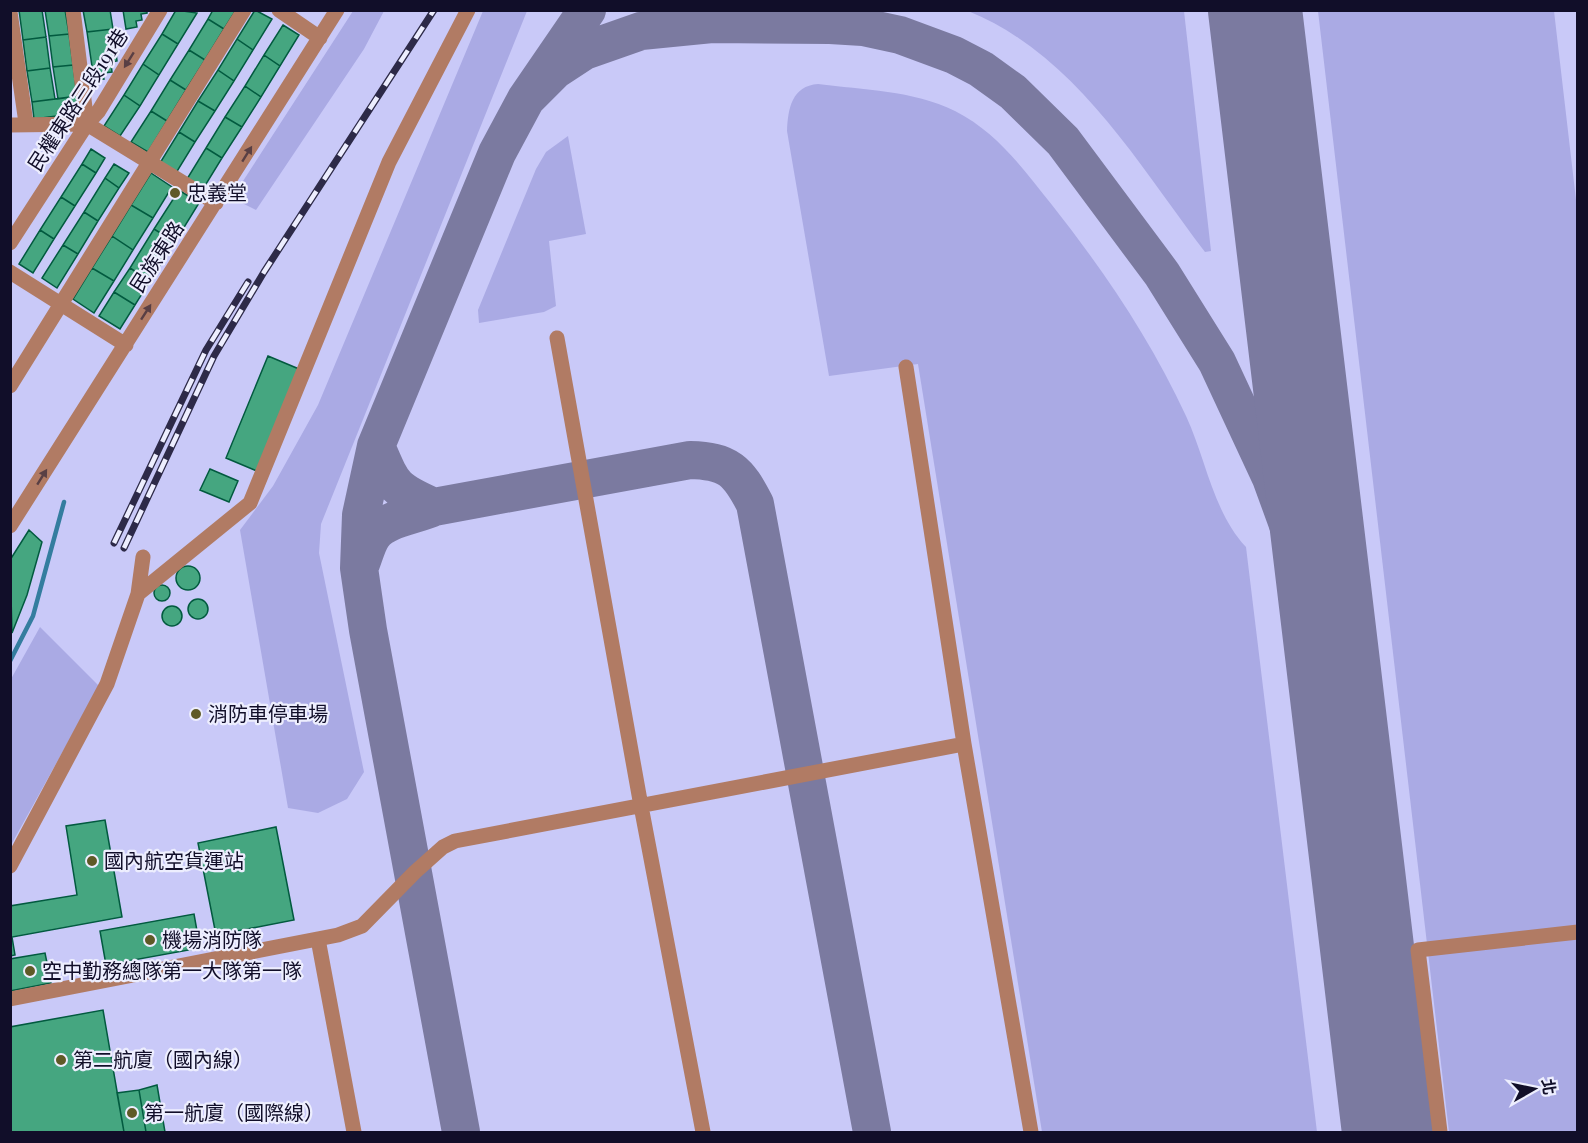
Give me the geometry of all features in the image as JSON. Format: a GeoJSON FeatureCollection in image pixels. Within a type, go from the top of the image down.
{"type":"FeatureCollection","features":[{"type":"Feature","properties":{"kind":"street"},"geometry":{"type":"LineString","coordinates":[[73,10],[87,124]]}},
{"type":"Feature","properties":{"kind":"street","name":"民權東路三段191巷"},"geometry":{"type":"LineString","coordinates":[[10,243],[87,124],[98,112],[160,10]]}},
{"type":"Feature","properties":{"kind":"street"},"geometry":{"type":"LineString","coordinates":[[10,386],[244,10]]}},
{"type":"Feature","properties":{"kind":"street"},"geometry":{"type":"LineString","coordinates":[[279,10],[320,38]]}},
{"type":"Feature","properties":{"kind":"street","name":"民族東路"},"geometry":{"type":"LineString","coordinates":[[10,526],[337,10]]}},
{"type":"Feature","properties":{"kind":"street"},"geometry":{"type":"LineString","coordinates":[[138,594],[250,503],[389,162],[468,10]]}},
{"type":"Feature","properties":{"kind":"street"},"geometry":{"type":"LineString","coordinates":[[10,12],[27,123]]}},
{"type":"Feature","properties":{"kind":"street"},"geometry":{"type":"LineString","coordinates":[[10,125],[87,124],[216,203]]}},
{"type":"Feature","properties":{"kind":"street"},"geometry":{"type":"LineString","coordinates":[[10,272],[63,303],[126,345]]}},
{"type":"Feature","properties":{"kind":"street"},"geometry":{"type":"LineString","coordinates":[[557,338],[641,806],[703,1132]]}},
{"type":"Feature","properties":{"kind":"street"},"geometry":{"type":"LineString","coordinates":[[906,367],[964,744],[1031,1132]]}},
{"type":"Feature","properties":{"kind":"street"},"geometry":{"type":"LineString","coordinates":[[10,866],[107,684],[138,594],[143,557]]}},
{"type":"Feature","properties":{"kind":"street"},"geometry":{"type":"LineString","coordinates":[[10,999],[318,939],[362,926],[415,872],[443,847],[455,841],[964,744]]}},
{"type":"Feature","properties":{"kind":"street"},"geometry":{"type":"LineString","coordinates":[[1440,1132],[1418,950],[1578,932]]}},
{"type":"Feature","properties":{"kind":"street"},"geometry":{"type":"LineString","coordinates":[[318,939],[354,1132]]}},
{"type":"Feature","properties":{"kind":"shaded area"},"geometry":{"type":"Polygon","coordinates":[[[353,11],[384,11],[364,49],[256,210],[232,198],[353,11]]]}},
{"type":"Feature","properties":{"kind":"shaded area"},"geometry":{"type":"Polygon","coordinates":[[[483,11],[527,11],[321,524],[319,553],[364,772],[347,799],[318,813],[288,808],[240,530],[273,486],[318,405],[483,11]]]}},
{"type":"Feature","properties":{"kind":"shaded area"},"geometry":{"type":"Polygon","coordinates":[[[968,11],[1184,11],[1211,251],[1205,252],[1129,148],[1072,83],[1041,54],[1006,30],[968,11]]]}},
{"type":"Feature","properties":{"kind":"shaded area"},"geometry":{"type":"Polygon","coordinates":[[[1318,11],[1554,11],[1578,217],[1577,1132],[1449,1132],[1318,11]]]}},
{"type":"Feature","properties":{"kind":"shaded area"},"geometry":{"type":"Polygon","coordinates":[[[818,84],[888,92],[939,104],[970,120],[997,141],[1020,165],[1052,205],[1108,281],[1158,360],[1186,416],[1218,502],[1235,533],[1246,547],[1317,1132],[1042,1132],[918,364],[829,376],[787,131],[793,100],[802,89],[818,84]]]}},
{"type":"Feature","properties":{"kind":"shaded area"},"geometry":{"type":"Polygon","coordinates":[[[568,136],[586,234],[549,241],[556,306],[544,312],[479,323],[478,310],[536,169],[546,152],[568,136]]]}},
{"type":"Feature","properties":{"kind":"shaded area"},"geometry":{"type":"Polygon","coordinates":[[[40,627],[99,686],[11,845],[11,679],[40,627]]]}},
{"type":"Feature","properties":{"kind":"building"},"geometry":{"type":"Polygon","coordinates":[[[19,10],[42,10],[46,37],[23,40],[19,10]]]}},
{"type":"Feature","properties":{"kind":"building"},"geometry":{"type":"Polygon","coordinates":[[[45,10],[65,10],[69,34],[49,36],[45,10]]]}},
{"type":"Feature","properties":{"kind":"building"},"geometry":{"type":"Polygon","coordinates":[[[83,10],[110,10],[113,29],[87,32],[83,10]]]}},
{"type":"Feature","properties":{"kind":"building"},"geometry":{"type":"Polygon","coordinates":[[[123,10],[147,10],[147,13],[141,14],[142,20],[136,21],[137,27],[126,29],[123,10]]]}},
{"type":"Feature","properties":{"kind":"building"},"geometry":{"type":"Polygon","coordinates":[[[176,10],[197,13],[178,44],[162,34],[176,10]]]}},
{"type":"Feature","properties":{"kind":"building"},"geometry":{"type":"Polygon","coordinates":[[[213,10],[236,10],[224,29],[208,19],[213,10]]]}},
{"type":"Feature","properties":{"kind":"building"},"geometry":{"type":"Polygon","coordinates":[[[255,10],[272,19],[253,50],[237,39],[255,10]]]}},
{"type":"Feature","properties":{"kind":"building"},"geometry":{"type":"Polygon","coordinates":[[[208,19],[224,29],[205,60],[189,50],[208,19]]]}},
{"type":"Feature","properties":{"kind":"building"},"geometry":{"type":"Polygon","coordinates":[[[283,25],[299,35],[280,66],[264,55],[283,25]]]}},
{"type":"Feature","properties":{"kind":"building"},"geometry":{"type":"Polygon","coordinates":[[[113,29],[117,61],[111,62],[112,72],[103,73],[104,79],[94,80],[87,32],[113,29]]]}},
{"type":"Feature","properties":{"kind":"building"},"geometry":{"type":"Polygon","coordinates":[[[69,34],[73,65],[53,67],[49,36],[69,34]]]}},
{"type":"Feature","properties":{"kind":"building"},"geometry":{"type":"Polygon","coordinates":[[[162,34],[178,44],[159,75],[143,64],[162,34]]]}},
{"type":"Feature","properties":{"kind":"building"},"geometry":{"type":"Polygon","coordinates":[[[46,37],[50,68],[27,71],[23,40],[46,37]]]}},
{"type":"Feature","properties":{"kind":"building"},"geometry":{"type":"Polygon","coordinates":[[[237,39],[253,50],[234,81],[218,70],[237,39]]]}},
{"type":"Feature","properties":{"kind":"building"},"geometry":{"type":"Polygon","coordinates":[[[189,50],[205,60],[186,90],[170,80],[189,50]]]}},
{"type":"Feature","properties":{"kind":"building"},"geometry":{"type":"Polygon","coordinates":[[[264,55],[280,66],[261,97],[245,86],[264,55]]]}},
{"type":"Feature","properties":{"kind":"building"},"geometry":{"type":"Polygon","coordinates":[[[143,64],[159,75],[140,106],[124,95],[143,64]]]}},
{"type":"Feature","properties":{"kind":"building"},"geometry":{"type":"Polygon","coordinates":[[[73,65],[77,96],[58,99],[53,67],[73,65]]]}},
{"type":"Feature","properties":{"kind":"building"},"geometry":{"type":"Polygon","coordinates":[[[50,68],[55,99],[32,102],[27,71],[50,68]]]}},
{"type":"Feature","properties":{"kind":"building"},"geometry":{"type":"Polygon","coordinates":[[[218,70],[234,81],[215,111],[198,101],[218,70]]]}},
{"type":"Feature","properties":{"kind":"building"},"geometry":{"type":"Polygon","coordinates":[[[170,80],[186,90],[167,121],[151,111],[170,80]]]}},
{"type":"Feature","properties":{"kind":"building"},"geometry":{"type":"Polygon","coordinates":[[[245,86],[261,97],[242,127],[225,117],[245,86]]]}},
{"type":"Feature","properties":{"kind":"building"},"geometry":{"type":"Polygon","coordinates":[[[124,95],[140,106],[120,136],[104,126],[124,95]]]}},
{"type":"Feature","properties":{"kind":"building"},"geometry":{"type":"Polygon","coordinates":[[[77,96],[81,117],[57,121],[56,116],[34,119],[32,102],[77,96]]]}},
{"type":"Feature","properties":{"kind":"building"},"geometry":{"type":"Polygon","coordinates":[[[198,101],[215,111],[195,142],[179,132],[198,101]]]}},
{"type":"Feature","properties":{"kind":"building"},"geometry":{"type":"Polygon","coordinates":[[[151,111],[167,121],[148,152],[131,142],[151,111]]]}},
{"type":"Feature","properties":{"kind":"building"},"geometry":{"type":"Polygon","coordinates":[[[225,117],[242,127],[222,158],[206,148],[225,117]]]}},
{"type":"Feature","properties":{"kind":"building"},"geometry":{"type":"Polygon","coordinates":[[[179,132],[195,142],[176,173],[160,163],[179,132]]]}},
{"type":"Feature","properties":{"kind":"building"},"geometry":{"type":"Polygon","coordinates":[[[206,148],[222,158],[203,189],[187,179],[206,148]]]}},
{"type":"Feature","properties":{"kind":"building"},"geometry":{"type":"Polygon","coordinates":[[[91,149],[105,158],[96,173],[82,164],[91,149]]]}},
{"type":"Feature","properties":{"kind":"building"},"geometry":{"type":"Polygon","coordinates":[[[82,164],[96,173],[75,206],[61,197],[82,164]]]}},
{"type":"Feature","properties":{"kind":"building"},"geometry":{"type":"Polygon","coordinates":[[[114,164],[129,173],[119,188],[105,178],[114,164]]]}},
{"type":"Feature","properties":{"kind":"building"},"geometry":{"type":"Polygon","coordinates":[[[151,173],[172,187],[153,218],[131,205],[151,173]]]}},
{"type":"Feature","properties":{"kind":"building"},"geometry":{"type":"Polygon","coordinates":[[[105,178],[119,188],[98,221],[84,212],[105,178]]]}},
{"type":"Feature","properties":{"kind":"building"},"geometry":{"type":"Polygon","coordinates":[[[179,190],[199,203],[175,242],[154,229],[179,190]]]}},
{"type":"Feature","properties":{"kind":"building"},"geometry":{"type":"Polygon","coordinates":[[[61,197],[75,206],[54,239],[40,230],[61,197]]]}},
{"type":"Feature","properties":{"kind":"building"},"geometry":{"type":"Polygon","coordinates":[[[131,205],[153,218],[133,250],[112,236],[131,205]]]}},
{"type":"Feature","properties":{"kind":"building"},"geometry":{"type":"Polygon","coordinates":[[[84,212],[98,221],[78,254],[63,245],[84,212]]]}},
{"type":"Feature","properties":{"kind":"building"},"geometry":{"type":"Polygon","coordinates":[[[154,229],[175,242],[150,281],[130,268],[154,229]]]}},
{"type":"Feature","properties":{"kind":"building"},"geometry":{"type":"Polygon","coordinates":[[[40,230],[54,239],[33,273],[19,264],[40,230]]]}},
{"type":"Feature","properties":{"kind":"building"},"geometry":{"type":"Polygon","coordinates":[[[112,236],[133,250],[114,281],[92,268],[112,236]]]}},
{"type":"Feature","properties":{"kind":"building"},"geometry":{"type":"Polygon","coordinates":[[[63,245],[78,254],[57,288],[42,278],[63,245]]]}},
{"type":"Feature","properties":{"kind":"building"},"geometry":{"type":"Polygon","coordinates":[[[92,268],[114,281],[94,313],[73,299],[92,268]]]}},
{"type":"Feature","properties":{"kind":"building"},"geometry":{"type":"Polygon","coordinates":[[[130,268],[150,281],[135,305],[114,292],[130,268]]]}},
{"type":"Feature","properties":{"kind":"building"},"geometry":{"type":"Polygon","coordinates":[[[114,292],[135,305],[120,329],[99,316],[114,292]]]}},
{"type":"Feature","properties":{"kind":"building"},"geometry":{"type":"Polygon","coordinates":[[[268,356],[299,369],[257,471],[226,458],[268,356]]]}},
{"type":"Feature","properties":{"kind":"building"},"geometry":{"type":"Polygon","coordinates":[[[210,469],[238,481],[229,502],[200,490],[210,469]]]}},
{"type":"Feature","properties":{"kind":"building"},"geometry":{"type":"Polygon","coordinates":[[[29,530],[42,542],[27,595],[12,633],[10,560],[29,530]]]}},
{"type":"Feature","properties":{"kind":"building"},"geometry":{"type":"Polygon","coordinates":[[[188,566],[197,569],[200,578],[197,587],[188,590],[179,587],[176,578],[179,569],[188,566]]]}},
{"type":"Feature","properties":{"kind":"building"},"geometry":{"type":"Polygon","coordinates":[[[162,585],[168,587],[170,593],[168,599],[162,601],[156,599],[154,593],[156,587],[162,585]]]}},
{"type":"Feature","properties":{"kind":"building"},"geometry":{"type":"Polygon","coordinates":[[[198,599],[205,602],[208,609],[205,616],[198,619],[191,616],[188,609],[191,602],[198,599]]]}},
{"type":"Feature","properties":{"kind":"building"},"geometry":{"type":"Polygon","coordinates":[[[172,606],[179,609],[182,616],[179,623],[172,626],[165,623],[162,616],[165,609],[172,606]]]}},
{"type":"Feature","properties":{"kind":"building","name":"國內航空貨運站"},"geometry":{"type":"Polygon","coordinates":[[[105,820],[122,917],[12,937],[15,955],[10,956],[10,906],[77,895],[66,826],[105,820]]]}},
{"type":"Feature","properties":{"kind":"building"},"geometry":{"type":"Polygon","coordinates":[[[276,827],[294,920],[216,935],[198,843],[276,827]]]}},
{"type":"Feature","properties":{"kind":"building","name":"機場消防隊"},"geometry":{"type":"Polygon","coordinates":[[[194,914],[200,948],[106,965],[100,931],[194,914]]]}},
{"type":"Feature","properties":{"kind":"building","name":"空中勤務總隊第一大隊第一隊"},"geometry":{"type":"Polygon","coordinates":[[[45,953],[51,983],[10,991],[10,959],[45,953]]]}},
{"type":"Feature","properties":{"kind":"building","name":"第二航廈（國內線）"},"geometry":{"type":"Polygon","coordinates":[[[103,1010],[124,1132],[10,1132],[10,1027],[103,1010]]]}},
{"type":"Feature","properties":{"kind":"building"},"geometry":{"type":"Polygon","coordinates":[[[157,1085],[165,1132],[146,1132],[139,1090],[157,1085]]]}},
{"type":"Feature","properties":{"kind":"building","name":"第一航廈（國際線）"},"geometry":{"type":"Polygon","coordinates":[[[139,1090],[146,1132],[124,1132],[117,1093],[139,1090]]]}},
{"type":"Feature","properties":{"kind":"waterway"},"geometry":{"type":"LineString","coordinates":[[10,661],[33,616],[64,502]]}},
{"type":"Feature","properties":{"kind":"taxiway"},"geometry":{"type":"LineString","coordinates":[[461,1132],[368,630],[359,568],[361,515],[376,446],[497,153],[526,99],[587,10]]}},
{"type":"Feature","properties":{"kind":"taxiway"},"geometry":{"type":"LineString","coordinates":[[526,99],[555,70],[584,51],[641,31],[712,24],[863,27],[900,35],[954,55],[981,69],[1013,92],[1063,141],[1162,274],[1217,362],[1271,478],[1302,563],[1341,730],[1379,1132]]}},
{"type":"Feature","properties":{"kind":"taxiway"},"geometry":{"type":"LineString","coordinates":[[376,446],[386,470],[396,485],[410,496],[434,507]]}},
{"type":"Feature","properties":{"kind":"taxiway"},"geometry":{"type":"LineString","coordinates":[[360,566],[369,542],[379,529],[393,521],[434,507],[690,460],[723,466],[737,476],[755,504],[872,1132]]}},
{"type":"Feature","properties":{"kind":"runway"},"geometry":{"type":"LineString","coordinates":[[1255,10],[1389,1132]]}},
{"type":"Feature","properties":{"kind":"railway"},"geometry":{"type":"LineString","coordinates":[[124,548],[214,356],[264,272],[434,10]]}},
{"type":"Feature","properties":{"kind":"railway"},"geometry":{"type":"LineString","coordinates":[[114,543],[206,350],[248,282]]}},
{"type":"Feature","properties":{"kind":"place","name":"忠義堂"},"geometry":{"type":"Point","coordinates":[175,193]}},
{"type":"Feature","properties":{"kind":"place","name":"消防車停車場"},"geometry":{"type":"Point","coordinates":[196,714]}},
{"type":"Feature","properties":{"kind":"place","name":"國內航空貨運站"},"geometry":{"type":"Point","coordinates":[92,861]}},
{"type":"Feature","properties":{"kind":"place","name":"機場消防隊"},"geometry":{"type":"Point","coordinates":[150,940]}},
{"type":"Feature","properties":{"kind":"place","name":"空中勤務總隊第一大隊第一隊"},"geometry":{"type":"Point","coordinates":[30,971]}},
{"type":"Feature","properties":{"kind":"place","name":"第二航廈（國內線）"},"geometry":{"type":"Point","coordinates":[61,1060]}},
{"type":"Feature","properties":{"kind":"place","name":"第一航廈（國際線）"},"geometry":{"type":"Point","coordinates":[132,1113]}}]}
